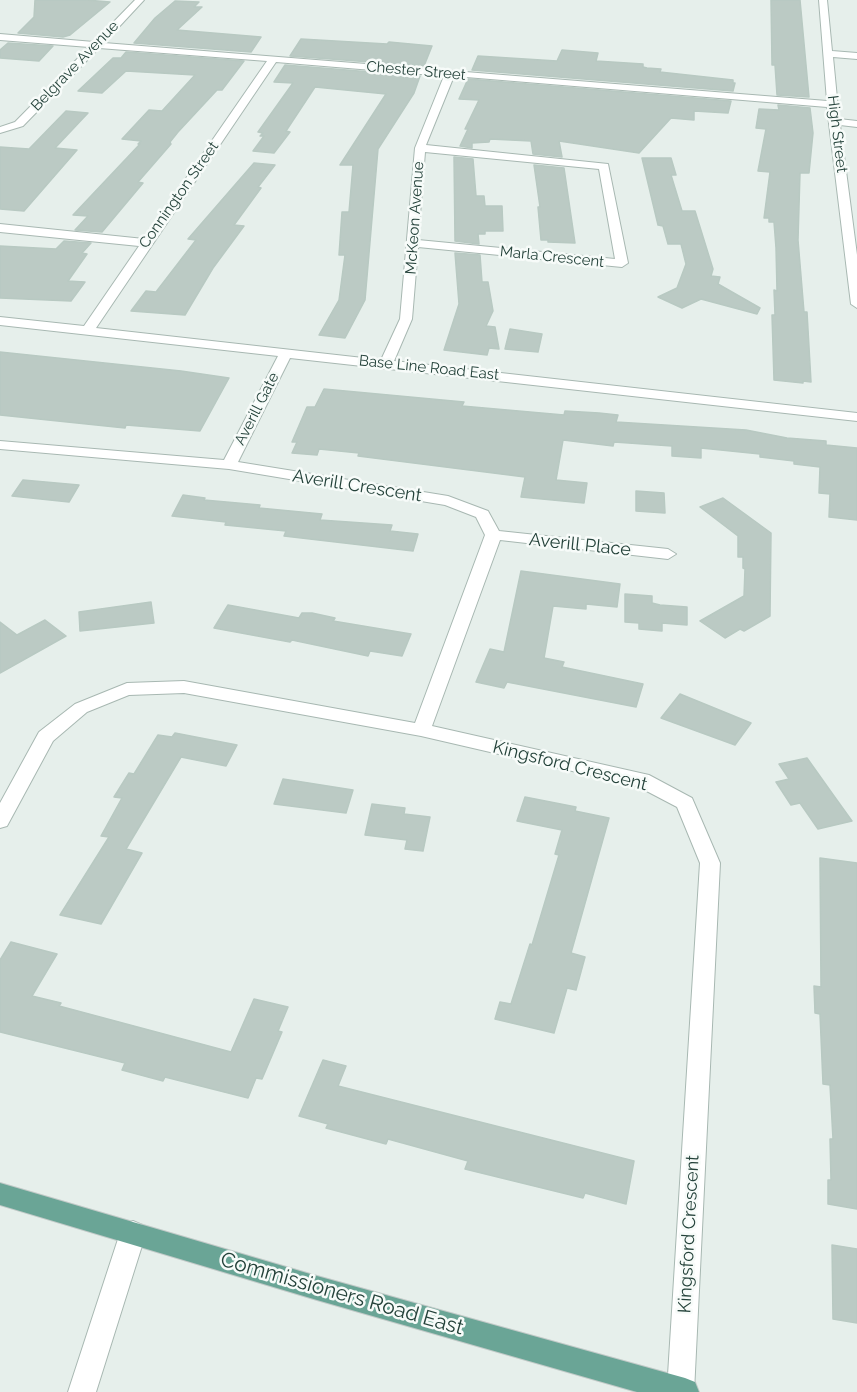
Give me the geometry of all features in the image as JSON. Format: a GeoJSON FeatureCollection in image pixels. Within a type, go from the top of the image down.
{"type":"FeatureCollection","features":[{"type":"Feature","properties":{"kind":"main road","name":"Commissioners Road East"},"geometry":{"type":"LineString","coordinates":[[0,1194],[683,1391]]}},
{"type":"Feature","properties":{"kind":"street","name":"Belgrave Avenue"},"geometry":{"type":"LineString","coordinates":[[4,130],[19,124],[140,0]]}},
{"type":"Feature","properties":{"kind":"street","name":"High Street"},"geometry":{"type":"LineString","coordinates":[[823,0],[832,104],[857,304]]}},
{"type":"Feature","properties":{"kind":"street","name":"Chester Street"},"geometry":{"type":"LineString","coordinates":[[0,37],[832,104]]}},
{"type":"Feature","properties":{"kind":"street"},"geometry":{"type":"LineString","coordinates":[[828,54],[857,56]]}},
{"type":"Feature","properties":{"kind":"street","name":"Connington Street"},"geometry":{"type":"LineString","coordinates":[[87,331],[273,59]]}},
{"type":"Feature","properties":{"kind":"street","name":"McKeon Avenue"},"geometry":{"type":"LineString","coordinates":[[386,363],[406,319],[420,148],[450,74]]}},
{"type":"Feature","properties":{"kind":"street"},"geometry":{"type":"LineString","coordinates":[[836,122],[857,124]]}},
{"type":"Feature","properties":{"kind":"street","name":"Marla Crescent"},"geometry":{"type":"LineString","coordinates":[[413,243],[622,263],[604,166],[420,148]]}},
{"type":"Feature","properties":{"kind":"street"},"geometry":{"type":"LineString","coordinates":[[0,228],[146,243]]}},
{"type":"Feature","properties":{"kind":"street","name":"Base Line Road East"},"geometry":{"type":"LineString","coordinates":[[0,321],[857,417]]}},
{"type":"Feature","properties":{"kind":"street","name":"Averill Gate"},"geometry":{"type":"LineString","coordinates":[[229,465],[286,353]]}},
{"type":"Feature","properties":{"kind":"street","name":"Averill Crescent"},"geometry":{"type":"LineString","coordinates":[[0,445],[229,465],[448,501],[482,514],[493,535]]}},
{"type":"Feature","properties":{"kind":"street"},"geometry":{"type":"LineString","coordinates":[[421,729],[493,535]]}},
{"type":"Feature","properties":{"kind":"street","name":"Averill Place"},"geometry":{"type":"LineString","coordinates":[[493,535],[668,554]]}},
{"type":"Feature","properties":{"kind":"street","name":"Kingsford Crescent"},"geometry":{"type":"LineString","coordinates":[[0,821],[46,737],[81,708],[127,689],[184,687],[421,729],[642,780],[685,803],[710,863],[683,1391]]}},
{"type":"Feature","properties":{"kind":"street"},"geometry":{"type":"LineString","coordinates":[[82,1392],[133,1233]]}},
{"type":"Feature","properties":{"kind":"building"},"geometry":{"type":"Polygon","coordinates":[[[35,0],[110,2],[70,35],[63,37],[18,33],[34,17],[35,0]]]}},
{"type":"Feature","properties":{"kind":"building"},"geometry":{"type":"Polygon","coordinates":[[[771,0],[800,0],[809,97],[777,95],[775,65],[772,65],[771,0]]]}},
{"type":"Feature","properties":{"kind":"building"},"geometry":{"type":"Polygon","coordinates":[[[175,1],[199,2],[194,7],[202,7],[177,30],[261,37],[251,52],[134,43],[155,18],[175,1]]]}},
{"type":"Feature","properties":{"kind":"building"},"geometry":{"type":"Polygon","coordinates":[[[301,39],[432,46],[424,66],[290,56],[301,39]]]}},
{"type":"Feature","properties":{"kind":"building"},"geometry":{"type":"Polygon","coordinates":[[[8,43],[53,46],[39,61],[0,58],[0,50],[8,43]]]}},
{"type":"Feature","properties":{"kind":"building"},"geometry":{"type":"Polygon","coordinates":[[[562,50],[598,53],[596,61],[643,64],[643,67],[661,69],[660,72],[733,80],[735,83],[733,91],[472,70],[478,56],[557,61],[562,50]]]}},
{"type":"Feature","properties":{"kind":"building"},"geometry":{"type":"Polygon","coordinates":[[[126,52],[244,61],[222,90],[217,90],[178,132],[170,142],[171,144],[138,182],[143,183],[102,232],[75,230],[88,216],[73,215],[141,141],[122,139],[149,110],[162,111],[195,75],[126,71],[102,93],[78,91],[113,58],[121,58],[126,52]]]}},
{"type":"Feature","properties":{"kind":"building"},"geometry":{"type":"Polygon","coordinates":[[[285,65],[420,76],[414,93],[378,149],[365,300],[345,338],[319,335],[339,300],[345,255],[339,255],[342,212],[349,212],[353,165],[340,165],[386,94],[315,87],[286,131],[290,132],[274,153],[253,151],[264,136],[260,136],[263,133],[258,132],[293,83],[274,82],[285,65]]]}},
{"type":"Feature","properties":{"kind":"building"},"geometry":{"type":"Polygon","coordinates":[[[468,79],[731,101],[728,113],[694,111],[694,120],[671,118],[639,153],[559,141],[562,157],[533,154],[531,141],[490,139],[489,142],[472,143],[472,148],[460,146],[468,129],[465,129],[479,100],[459,99],[468,79]]]}},
{"type":"Feature","properties":{"kind":"building"},"geometry":{"type":"Polygon","coordinates":[[[778,105],[810,108],[813,133],[809,173],[800,173],[798,240],[804,312],[807,312],[811,382],[803,381],[803,383],[774,380],[772,315],[775,315],[774,290],[777,291],[776,248],[774,222],[769,222],[769,218],[764,218],[770,172],[758,171],[766,129],[756,128],[759,109],[779,110],[778,105]]]}},
{"type":"Feature","properties":{"kind":"building"},"geometry":{"type":"Polygon","coordinates":[[[66,111],[88,113],[55,148],[77,150],[24,211],[0,209],[0,147],[29,149],[66,111]]]}},
{"type":"Feature","properties":{"kind":"building"},"geometry":{"type":"Polygon","coordinates":[[[454,157],[473,159],[476,196],[484,196],[485,206],[502,206],[503,231],[485,231],[485,234],[478,234],[479,244],[455,241],[454,157]]]}},
{"type":"Feature","properties":{"kind":"building"},"geometry":{"type":"Polygon","coordinates":[[[642,158],[671,158],[676,175],[671,175],[682,211],[695,211],[713,269],[711,276],[720,277],[718,284],[760,308],[757,314],[701,299],[682,308],[658,297],[677,288],[686,264],[681,244],[668,244],[663,226],[658,225],[642,158]]]}},
{"type":"Feature","properties":{"kind":"building"},"geometry":{"type":"Polygon","coordinates":[[[254,163],[275,165],[234,225],[244,226],[213,268],[185,315],[131,311],[146,291],[156,292],[196,240],[188,239],[254,163]]]}},
{"type":"Feature","properties":{"kind":"building"},"geometry":{"type":"Polygon","coordinates":[[[534,165],[564,168],[575,243],[541,240],[538,207],[540,207],[534,165]]]}},
{"type":"Feature","properties":{"kind":"building"},"geometry":{"type":"Polygon","coordinates":[[[64,241],[91,243],[82,253],[87,254],[68,281],[85,282],[71,301],[0,298],[0,246],[56,249],[64,241]]]}},
{"type":"Feature","properties":{"kind":"building"},"geometry":{"type":"Polygon","coordinates":[[[455,253],[480,255],[482,282],[488,282],[493,311],[486,326],[495,327],[499,349],[489,348],[487,355],[444,350],[459,304],[455,253]]]}},
{"type":"Feature","properties":{"kind":"building"},"geometry":{"type":"Polygon","coordinates":[[[510,329],[542,334],[538,352],[505,349],[510,329]]]}},
{"type":"Feature","properties":{"kind":"building"},"geometry":{"type":"Polygon","coordinates":[[[0,352],[229,378],[200,431],[126,425],[125,428],[0,415],[0,352]]]}},
{"type":"Feature","properties":{"kind":"building"},"geometry":{"type":"Polygon","coordinates":[[[324,389],[464,402],[462,406],[564,415],[565,411],[618,415],[616,422],[746,430],[787,438],[826,441],[826,445],[857,448],[857,520],[829,517],[830,494],[819,493],[820,467],[760,457],[760,454],[701,448],[701,458],[672,456],[672,446],[614,442],[613,446],[563,440],[556,480],[587,483],[584,503],[521,497],[525,477],[358,456],[359,453],[319,449],[317,455],[292,453],[297,442],[292,442],[307,407],[315,407],[324,389]]]}},
{"type":"Feature","properties":{"kind":"building"},"geometry":{"type":"Polygon","coordinates":[[[23,480],[79,485],[69,502],[12,496],[23,480]]]}},
{"type":"Feature","properties":{"kind":"building"},"geometry":{"type":"Polygon","coordinates":[[[636,491],[664,493],[665,513],[636,511],[636,491]]]}},
{"type":"Feature","properties":{"kind":"building"},"geometry":{"type":"Polygon","coordinates":[[[183,495],[205,498],[204,500],[260,505],[259,508],[322,514],[320,520],[392,525],[390,531],[418,534],[413,551],[284,536],[286,531],[225,525],[226,522],[172,516],[183,495]]]}},
{"type":"Feature","properties":{"kind":"building"},"geometry":{"type":"Polygon","coordinates":[[[723,498],[771,533],[770,616],[744,631],[740,629],[725,638],[700,621],[744,596],[745,569],[743,568],[743,557],[738,557],[738,536],[700,507],[723,498]]]}},
{"type":"Feature","properties":{"kind":"building"},"geometry":{"type":"Polygon","coordinates":[[[521,571],[620,584],[617,607],[586,604],[586,609],[553,606],[544,658],[564,662],[562,667],[643,684],[636,707],[507,682],[504,688],[476,682],[490,649],[504,652],[521,571]]]}},
{"type":"Feature","properties":{"kind":"building"},"geometry":{"type":"Polygon","coordinates":[[[625,594],[652,596],[652,603],[660,605],[687,607],[687,625],[662,623],[662,631],[639,629],[639,623],[625,622],[625,594]]]}},
{"type":"Feature","properties":{"kind":"building"},"geometry":{"type":"Polygon","coordinates":[[[151,602],[154,623],[80,631],[79,612],[151,602]]]}},
{"type":"Feature","properties":{"kind":"building"},"geometry":{"type":"Polygon","coordinates":[[[228,605],[299,618],[302,613],[312,613],[335,618],[333,621],[411,634],[402,656],[370,651],[368,656],[292,640],[290,642],[214,628],[228,605]]]}},
{"type":"Feature","properties":{"kind":"building"},"geometry":{"type":"Polygon","coordinates":[[[45,620],[66,636],[0,673],[0,622],[17,635],[45,620]]]}},
{"type":"Feature","properties":{"kind":"building"},"geometry":{"type":"Polygon","coordinates":[[[680,694],[751,723],[735,745],[661,718],[680,694]]]}},
{"type":"Feature","properties":{"kind":"building"},"geometry":{"type":"Polygon","coordinates":[[[175,733],[237,745],[226,766],[181,757],[126,849],[142,853],[101,924],[60,915],[109,837],[101,836],[122,798],[114,797],[129,773],[134,774],[158,735],[172,737],[175,733]]]}},
{"type":"Feature","properties":{"kind":"building"},"geometry":{"type":"Polygon","coordinates":[[[807,758],[852,821],[818,829],[800,803],[791,805],[776,782],[789,779],[779,764],[807,758]]]}},
{"type":"Feature","properties":{"kind":"building"},"geometry":{"type":"Polygon","coordinates":[[[283,779],[353,790],[346,813],[274,804],[283,779]]]}},
{"type":"Feature","properties":{"kind":"building"},"geometry":{"type":"Polygon","coordinates":[[[525,797],[576,807],[575,811],[609,818],[571,953],[585,957],[576,990],[567,988],[554,1033],[495,1019],[500,1002],[511,1004],[530,944],[532,945],[559,855],[555,854],[562,830],[517,821],[525,797]]]}},
{"type":"Feature","properties":{"kind":"building"},"geometry":{"type":"Polygon","coordinates":[[[372,804],[405,808],[404,814],[430,817],[423,851],[405,849],[407,840],[365,835],[372,804]]]}},
{"type":"Feature","properties":{"kind":"building"},"geometry":{"type":"Polygon","coordinates":[[[820,858],[857,863],[857,1209],[828,1204],[828,1180],[831,1180],[830,1139],[833,1139],[830,1085],[823,1084],[820,1014],[815,1013],[814,986],[821,987],[820,858]]]}},
{"type":"Feature","properties":{"kind":"building"},"geometry":{"type":"Polygon","coordinates":[[[11,942],[57,954],[32,996],[61,1003],[59,1006],[231,1052],[254,999],[288,1007],[278,1031],[282,1032],[262,1079],[256,1078],[248,1098],[165,1077],[163,1081],[122,1070],[125,1063],[0,1032],[0,960],[11,942]]]}},
{"type":"Feature","properties":{"kind":"building"},"geometry":{"type":"Polygon","coordinates":[[[323,1060],[346,1066],[338,1086],[634,1161],[626,1204],[585,1193],[583,1198],[465,1169],[468,1161],[388,1139],[386,1144],[326,1128],[328,1124],[299,1116],[323,1060]]]}},
{"type":"Feature","properties":{"kind":"building"},"geometry":{"type":"Polygon","coordinates":[[[832,1245],[857,1249],[857,1323],[833,1319],[832,1245]]]}}]}
